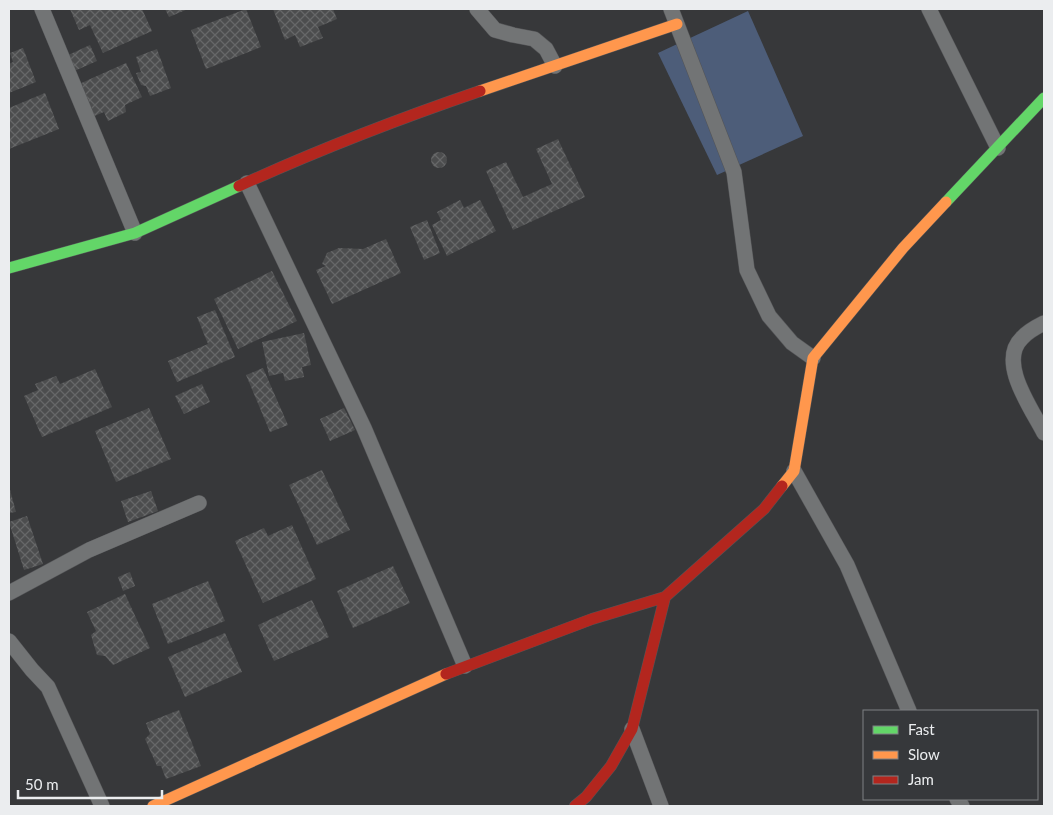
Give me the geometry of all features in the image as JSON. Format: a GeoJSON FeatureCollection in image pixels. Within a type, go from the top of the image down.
{"type":"FeatureCollection","features":[{"type":"Feature","properties":{"kind":"street"},"geometry":{"type":"LineString","coordinates":[[42,9],[135,233]]}},
{"type":"Feature","properties":{"kind":"street"},"geometry":{"type":"LineString","coordinates":[[477,9],[496,30],[513,36],[534,39],[546,49],[555,66]]}},
{"type":"Feature","properties":{"kind":"street"},"geometry":{"type":"LineString","coordinates":[[671,9],[734,172],[746,270],[769,316],[792,343],[813,358]]}},
{"type":"Feature","properties":{"kind":"street"},"geometry":{"type":"LineString","coordinates":[[929,9],[998,148]]}},
{"type":"Feature","properties":{"kind":"street"},"geometry":{"type":"LineString","coordinates":[[9,268],[135,233],[312,153],[435,106],[677,24]]}},
{"type":"Feature","properties":{"kind":"street"},"geometry":{"type":"LineString","coordinates":[[153,806],[465,666],[592,619],[665,597],[764,509],[794,471],[813,358],[903,248],[1044,98]]}},
{"type":"Feature","properties":{"kind":"street"},"geometry":{"type":"LineString","coordinates":[[247,182],[364,428],[465,666]]}},
{"type":"Feature","properties":{"kind":"street"},"geometry":{"type":"LineString","coordinates":[[1044,323],[1020,339],[1013,352],[1013,365],[1017,381],[1044,433]]}},
{"type":"Feature","properties":{"kind":"street"},"geometry":{"type":"LineString","coordinates":[[794,471],[847,565],[909,710]]}},
{"type":"Feature","properties":{"kind":"street"},"geometry":{"type":"LineString","coordinates":[[9,593],[89,550],[199,503]]}},
{"type":"Feature","properties":{"kind":"street"},"geometry":{"type":"LineString","coordinates":[[574,806],[586,797],[611,766],[632,729],[665,597]]}},
{"type":"Feature","properties":{"kind":"street"},"geometry":{"type":"LineString","coordinates":[[9,641],[48,687],[102,806]]}},
{"type":"Feature","properties":{"kind":"street"},"geometry":{"type":"LineString","coordinates":[[632,729],[661,806]]}},
{"type":"Feature","properties":{"kind":"shaded area"},"geometry":{"type":"Polygon","coordinates":[[[748,11],[803,136],[717,175],[658,53],[748,11]]]}},
{"type":"Feature","properties":{"kind":"building"},"geometry":{"type":"Polygon","coordinates":[[[70,9],[142,9],[152,31],[103,53],[90,25],[79,30],[70,9]]]}},
{"type":"Feature","properties":{"kind":"building"},"geometry":{"type":"Polygon","coordinates":[[[165,9],[188,9],[169,17],[165,9]]]}},
{"type":"Feature","properties":{"kind":"building"},"geometry":{"type":"Polygon","coordinates":[[[246,9],[261,47],[206,69],[191,30],[246,9]]]}},
{"type":"Feature","properties":{"kind":"building"},"geometry":{"type":"Polygon","coordinates":[[[273,9],[333,9],[337,19],[318,27],[323,38],[300,47],[295,35],[285,40],[273,9]]]}},
{"type":"Feature","properties":{"kind":"building"},"geometry":{"type":"Polygon","coordinates":[[[90,45],[97,61],[72,72],[66,56],[90,45]]]}},
{"type":"Feature","properties":{"kind":"building"},"geometry":{"type":"Polygon","coordinates":[[[23,48],[36,82],[9,93],[9,64],[13,62],[10,53],[23,48]]]}},
{"type":"Feature","properties":{"kind":"building"},"geometry":{"type":"Polygon","coordinates":[[[157,49],[171,88],[150,96],[146,86],[141,85],[136,73],[141,72],[136,57],[157,49]]]}},
{"type":"Feature","properties":{"kind":"building"},"geometry":{"type":"Polygon","coordinates":[[[126,63],[142,97],[125,105],[126,112],[108,121],[104,112],[92,117],[77,85],[126,63]]]}},
{"type":"Feature","properties":{"kind":"building"},"geometry":{"type":"Polygon","coordinates":[[[45,93],[59,129],[9,149],[9,108],[45,93]]]}},
{"type":"Feature","properties":{"kind":"building"},"geometry":{"type":"Polygon","coordinates":[[[558,139],[585,197],[513,230],[486,171],[506,162],[523,197],[552,184],[536,149],[558,139]]]}},
{"type":"Feature","properties":{"kind":"building"},"geometry":{"type":"Polygon","coordinates":[[[439,152],[445,154],[447,160],[445,166],[439,168],[433,166],[431,160],[433,154],[439,152]]]}},
{"type":"Feature","properties":{"kind":"building"},"geometry":{"type":"Polygon","coordinates":[[[460,200],[464,208],[480,200],[496,231],[447,256],[432,225],[441,220],[437,212],[460,200]]]}},
{"type":"Feature","properties":{"kind":"building"},"geometry":{"type":"Polygon","coordinates":[[[427,220],[440,253],[424,260],[410,227],[427,220]]]}},
{"type":"Feature","properties":{"kind":"building"},"geometry":{"type":"Polygon","coordinates":[[[386,239],[401,273],[332,304],[316,270],[326,266],[322,264],[327,253],[339,248],[363,249],[386,239]]]}},
{"type":"Feature","properties":{"kind":"building"},"geometry":{"type":"Polygon","coordinates":[[[272,271],[297,321],[238,349],[214,299],[272,271]]]}},
{"type":"Feature","properties":{"kind":"building"},"geometry":{"type":"Polygon","coordinates":[[[215,310],[235,357],[177,382],[168,361],[208,344],[197,317],[215,310]]]}},
{"type":"Feature","properties":{"kind":"building"},"geometry":{"type":"Polygon","coordinates":[[[304,333],[311,365],[302,367],[304,377],[285,381],[283,373],[269,376],[262,342],[304,333]]]}},
{"type":"Feature","properties":{"kind":"building"},"geometry":{"type":"Polygon","coordinates":[[[263,368],[288,425],[270,432],[246,375],[263,368]]]}},
{"type":"Feature","properties":{"kind":"building"},"geometry":{"type":"Polygon","coordinates":[[[95,369],[112,407],[42,437],[24,396],[38,390],[35,384],[56,376],[60,384],[95,369]]]}},
{"type":"Feature","properties":{"kind":"building"},"geometry":{"type":"Polygon","coordinates":[[[202,384],[210,402],[184,414],[175,396],[202,384]]]}},
{"type":"Feature","properties":{"kind":"building"},"geometry":{"type":"Polygon","coordinates":[[[149,408],[171,459],[116,482],[95,431],[149,408]]]}},
{"type":"Feature","properties":{"kind":"building"},"geometry":{"type":"Polygon","coordinates":[[[344,408],[355,430],[330,441],[320,419],[344,408]]]}},
{"type":"Feature","properties":{"kind":"building"},"geometry":{"type":"Polygon","coordinates":[[[322,470],[350,530],[317,545],[289,485],[322,470]]]}},
{"type":"Feature","properties":{"kind":"building"},"geometry":{"type":"Polygon","coordinates":[[[9,486],[16,512],[9,513],[9,486]]]}},
{"type":"Feature","properties":{"kind":"building"},"geometry":{"type":"Polygon","coordinates":[[[151,491],[158,511],[128,522],[121,501],[151,491]]]}},
{"type":"Feature","properties":{"kind":"building"},"geometry":{"type":"Polygon","coordinates":[[[27,516],[43,564],[24,570],[9,522],[27,516]]]}},
{"type":"Feature","properties":{"kind":"building"},"geometry":{"type":"Polygon","coordinates":[[[292,525],[316,579],[263,603],[235,541],[264,528],[268,536],[292,525]]]}},
{"type":"Feature","properties":{"kind":"building"},"geometry":{"type":"Polygon","coordinates":[[[393,566],[410,603],[353,628],[337,591],[393,566]]]}},
{"type":"Feature","properties":{"kind":"building"},"geometry":{"type":"Polygon","coordinates":[[[130,572],[135,586],[123,591],[118,577],[130,572]]]}},
{"type":"Feature","properties":{"kind":"building"},"geometry":{"type":"Polygon","coordinates":[[[208,581],[225,621],[168,644],[152,604],[208,581]]]}},
{"type":"Feature","properties":{"kind":"building"},"geometry":{"type":"Polygon","coordinates":[[[125,594],[150,648],[113,665],[105,656],[97,655],[91,635],[96,631],[87,612],[125,594]]]}},
{"type":"Feature","properties":{"kind":"building"},"geometry":{"type":"Polygon","coordinates":[[[312,600],[329,637],[274,661],[258,625],[312,600]]]}},
{"type":"Feature","properties":{"kind":"building"},"geometry":{"type":"Polygon","coordinates":[[[225,633],[242,672],[185,697],[168,657],[225,633]]]}},
{"type":"Feature","properties":{"kind":"building"},"geometry":{"type":"Polygon","coordinates":[[[179,710],[201,766],[166,779],[161,766],[157,766],[145,739],[150,734],[146,723],[179,710]]]}},
{"type":"Feature","properties":{"kind":"traffic: fast"},"geometry":{"type":"LineString","coordinates":[[946,202],[1044,98]]}},
{"type":"Feature","properties":{"kind":"traffic: fast"},"geometry":{"type":"LineString","coordinates":[[9,268],[135,233],[239,186]]}},
{"type":"Feature","properties":{"kind":"traffic: slow"},"geometry":{"type":"LineString","coordinates":[[480,91],[677,24]]}},
{"type":"Feature","properties":{"kind":"traffic: slow"},"geometry":{"type":"LineString","coordinates":[[782,486],[794,471],[813,358],[903,248],[946,202]]}},
{"type":"Feature","properties":{"kind":"traffic: slow"},"geometry":{"type":"LineString","coordinates":[[153,806],[446,674]]}},
{"type":"Feature","properties":{"kind":"traffic: jam"},"geometry":{"type":"LineString","coordinates":[[239,186],[358,136],[480,91]]}},
{"type":"Feature","properties":{"kind":"traffic: jam"},"geometry":{"type":"LineString","coordinates":[[575,806],[586,797],[611,766],[632,729],[665,597],[764,509],[782,486]]}},
{"type":"Feature","properties":{"kind":"traffic: jam"},"geometry":{"type":"LineString","coordinates":[[446,674],[592,619],[665,597]]}}]}
